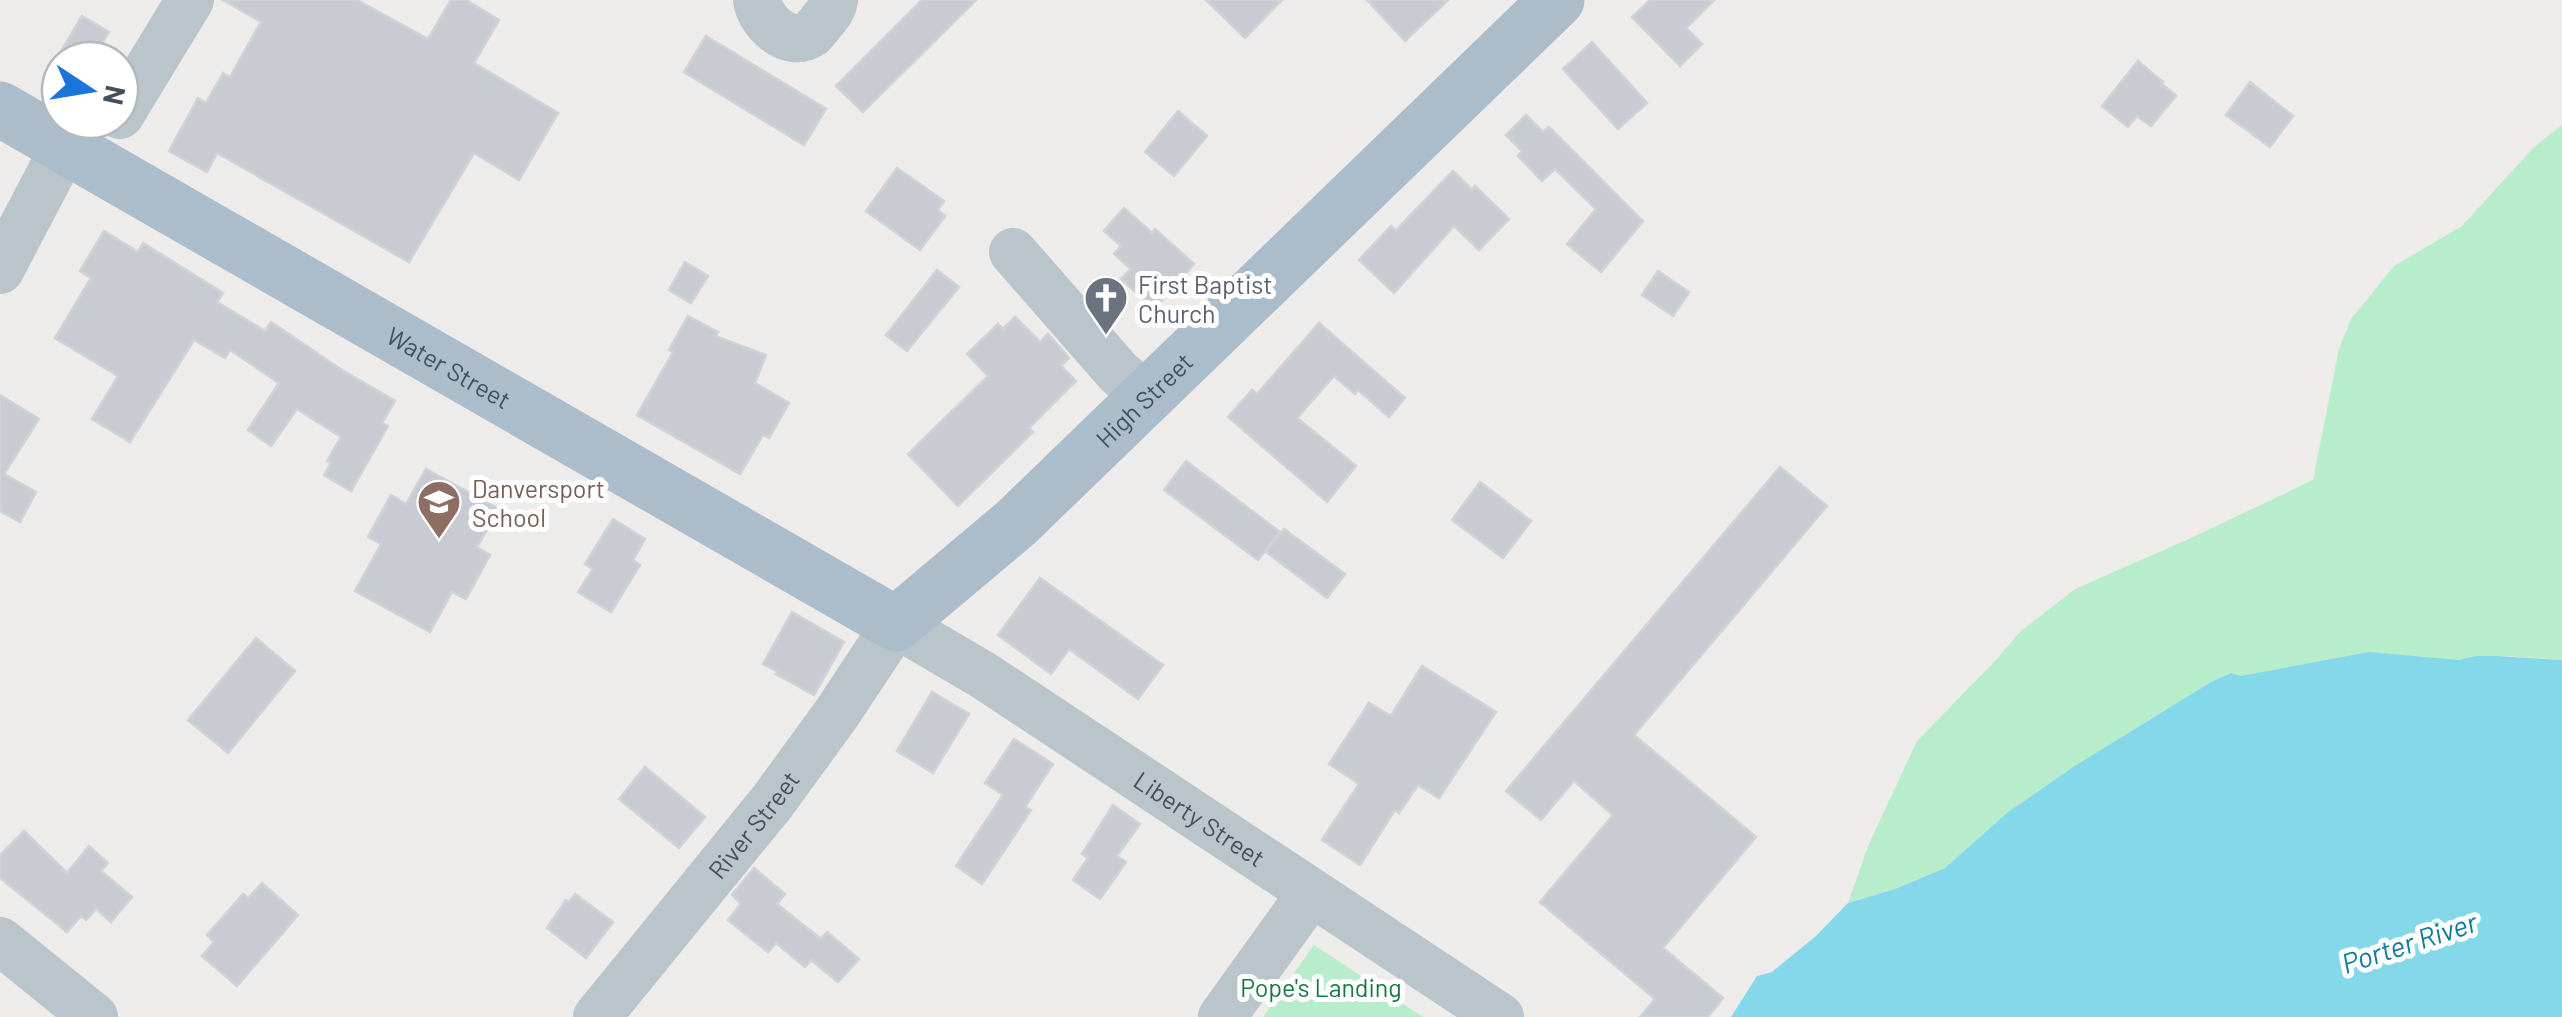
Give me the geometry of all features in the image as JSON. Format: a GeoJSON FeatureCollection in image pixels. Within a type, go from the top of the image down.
{"type":"FeatureCollection","features":[{"type":"Feature","properties":{"kind":"main road","name":"High Street"},"geometry":{"type":"LineString","coordinates":[[896,624],[1016,523],[1556,0]]}},
{"type":"Feature","properties":{"kind":"main road","name":"Water Street"},"geometry":{"type":"LineString","coordinates":[[0,109],[40,120]]}},
{"type":"Feature","properties":{"kind":"main road","name":"Water Street"},"geometry":{"type":"LineString","coordinates":[[105,140],[896,624]]}},
{"type":"Feature","properties":{"kind":"street"},"geometry":{"type":"LineString","coordinates":[[140,74],[190,0]]}},
{"type":"Feature","properties":{"kind":"street"},"geometry":{"type":"LineString","coordinates":[[757,0],[759,12],[773,29],[799,38],[812,34],[832,9],[834,0]]}},
{"type":"Feature","properties":{"kind":"street"},"geometry":{"type":"LineString","coordinates":[[0,270],[95,140]]}},
{"type":"Feature","properties":{"kind":"street"},"geometry":{"type":"LineString","coordinates":[[1013,252],[1118,372],[1146,396]]}},
{"type":"Feature","properties":{"kind":"street","name":"Liberty Street"},"geometry":{"type":"LineString","coordinates":[[896,624],[983,675],[1500,1017]]}},
{"type":"Feature","properties":{"kind":"street","name":"River Street"},"geometry":{"type":"LineString","coordinates":[[597,1017],[773,800],[896,624]]}},
{"type":"Feature","properties":{"kind":"street"},"geometry":{"type":"LineString","coordinates":[[1222,1017],[1311,892]]}},
{"type":"Feature","properties":{"kind":"street"},"geometry":{"type":"LineString","coordinates":[[0,941],[94,1017]]}},
{"type":"Feature","properties":{"kind":"green space"},"geometry":{"type":"Polygon","coordinates":[[[2562,125],[2562,660],[2476,656],[2240,676],[2231,673],[2073,767],[2007,813],[1945,868],[1848,903],[1868,846],[1917,741],[2021,631],[2075,589],[2313,480],[2339,349],[2351,319],[2394,266],[2462,226],[2534,147],[2562,125]]]}},
{"type":"Feature","properties":{"kind":"green space","name":"Pope's Landing"},"geometry":{"type":"Polygon","coordinates":[[[1314,945],[1423,1017],[1263,1017],[1314,945]]]}},
{"type":"Feature","properties":{"kind":"water","name":"Porter River"},"geometry":{"type":"Polygon","coordinates":[[[2369,652],[2458,660],[2498,656],[2562,660],[2562,1017],[1731,1017],[1757,976],[1772,972],[1848,903],[1945,868],[2007,813],[2073,767],[2211,682],[2231,673],[2241,676],[2369,652]]]}},
{"type":"Feature","properties":{"kind":"building"},"geometry":{"type":"Polygon","coordinates":[[[223,0],[357,0],[428,39],[451,0],[466,0],[499,20],[474,63],[558,113],[519,180],[474,153],[409,262],[217,153],[207,172],[169,151],[198,98],[206,103],[223,73],[230,77],[261,22],[223,0]]]}},
{"type":"Feature","properties":{"kind":"building"},"geometry":{"type":"Polygon","coordinates":[[[922,0],[976,0],[863,112],[836,86],[922,0]]]}},
{"type":"Feature","properties":{"kind":"building"},"geometry":{"type":"Polygon","coordinates":[[[1206,0],[1282,0],[1245,38],[1206,0]]]}},
{"type":"Feature","properties":{"kind":"building"},"geometry":{"type":"Polygon","coordinates":[[[1367,0],[1448,0],[1405,41],[1367,0]]]}},
{"type":"Feature","properties":{"kind":"building"},"geometry":{"type":"Polygon","coordinates":[[[1650,0],[1714,0],[1686,28],[1702,44],[1680,66],[1632,17],[1650,0]]]}},
{"type":"Feature","properties":{"kind":"building"},"geometry":{"type":"Polygon","coordinates":[[[82,16],[109,32],[104,40],[68,40],[82,16]]]}},
{"type":"Feature","properties":{"kind":"building"},"geometry":{"type":"Polygon","coordinates":[[[706,36],[826,109],[804,145],[684,72],[706,36]]]}},
{"type":"Feature","properties":{"kind":"building"},"geometry":{"type":"Polygon","coordinates":[[[1592,42],[1647,103],[1618,129],[1563,69],[1592,42]]]}},
{"type":"Feature","properties":{"kind":"building"},"geometry":{"type":"Polygon","coordinates":[[[2138,61],[2176,96],[2151,126],[2137,116],[2128,127],[2102,106],[2138,61]]]}},
{"type":"Feature","properties":{"kind":"building"},"geometry":{"type":"Polygon","coordinates":[[[2250,82],[2293,116],[2270,147],[2226,115],[2250,82]]]}},
{"type":"Feature","properties":{"kind":"building"},"geometry":{"type":"Polygon","coordinates":[[[1178,111],[1207,136],[1174,176],[1145,152],[1178,111]]]}},
{"type":"Feature","properties":{"kind":"building"},"geometry":{"type":"Polygon","coordinates":[[[1526,115],[1543,132],[1549,127],[1643,221],[1601,272],[1567,244],[1596,209],[1555,169],[1542,181],[1518,156],[1522,151],[1506,135],[1526,115]]]}},
{"type":"Feature","properties":{"kind":"building"},"geometry":{"type":"Polygon","coordinates":[[[897,168],[944,201],[938,210],[945,216],[920,250],[866,211],[897,168]]]}},
{"type":"Feature","properties":{"kind":"building"},"geometry":{"type":"Polygon","coordinates":[[[1453,171],[1509,219],[1479,250],[1454,226],[1394,293],[1359,260],[1391,226],[1396,230],[1453,171]]]}},
{"type":"Feature","properties":{"kind":"building"},"geometry":{"type":"Polygon","coordinates":[[[1124,208],[1194,264],[1154,309],[1121,279],[1131,269],[1114,254],[1121,246],[1104,231],[1124,208]]]}},
{"type":"Feature","properties":{"kind":"building"},"geometry":{"type":"Polygon","coordinates":[[[104,231],[138,252],[143,243],[223,293],[217,302],[265,331],[271,322],[395,401],[382,423],[388,426],[351,491],[324,475],[341,437],[297,409],[271,446],[248,430],[279,383],[230,350],[225,358],[194,340],[130,442],[92,419],[118,376],[55,338],[91,278],[80,271],[104,231]]]}},
{"type":"Feature","properties":{"kind":"building"},"geometry":{"type":"Polygon","coordinates":[[[685,262],[708,276],[691,303],[669,290],[685,262]]]}},
{"type":"Feature","properties":{"kind":"building"},"geometry":{"type":"Polygon","coordinates":[[[937,270],[959,287],[907,351],[886,335],[937,270]]]}},
{"type":"Feature","properties":{"kind":"building"},"geometry":{"type":"Polygon","coordinates":[[[1658,271],[1689,292],[1673,316],[1642,295],[1658,271]]]}},
{"type":"Feature","properties":{"kind":"building"},"geometry":{"type":"Polygon","coordinates":[[[688,316],[718,332],[715,336],[766,355],[755,383],[789,403],[769,438],[763,435],[740,474],[637,415],[673,352],[669,350],[688,316]]]}},
{"type":"Feature","properties":{"kind":"building"},"geometry":{"type":"Polygon","coordinates":[[[1015,317],[1040,342],[1050,336],[1069,358],[1061,366],[1076,381],[1029,428],[1033,432],[958,506],[908,454],[988,376],[967,354],[998,324],[1003,329],[1015,317]]]}},
{"type":"Feature","properties":{"kind":"building"},"geometry":{"type":"Polygon","coordinates":[[[1319,323],[1405,398],[1389,417],[1358,390],[1355,394],[1334,376],[1297,418],[1356,466],[1327,502],[1228,417],[1252,390],[1257,394],[1319,323]]]}},
{"type":"Feature","properties":{"kind":"building"},"geometry":{"type":"Polygon","coordinates":[[[0,395],[39,419],[4,474],[36,492],[20,522],[0,511],[0,395]]]}},
{"type":"Feature","properties":{"kind":"building"},"geometry":{"type":"Polygon","coordinates":[[[1186,461],[1280,532],[1258,560],[1164,490],[1186,461]]]}},
{"type":"Feature","properties":{"kind":"building"},"geometry":{"type":"Polygon","coordinates":[[[1780,467],[1827,506],[1634,735],[1756,837],[1663,948],[1723,998],[1708,1017],[1640,1017],[1655,999],[1540,902],[1613,815],[1574,781],[1541,820],[1506,791],[1780,467]]]}},
{"type":"Feature","properties":{"kind":"building"},"geometry":{"type":"Polygon","coordinates":[[[426,469],[499,509],[477,547],[490,555],[466,599],[452,592],[430,632],[355,591],[381,544],[368,537],[391,495],[406,504],[426,469]]]}},
{"type":"Feature","properties":{"kind":"building"},"geometry":{"type":"Polygon","coordinates":[[[1480,482],[1531,521],[1503,558],[1452,520],[1480,482]]]}},
{"type":"Feature","properties":{"kind":"building"},"geometry":{"type":"Polygon","coordinates":[[[613,519],[645,539],[633,560],[640,565],[611,612],[578,592],[593,569],[585,564],[613,519]]]}},
{"type":"Feature","properties":{"kind":"building"},"geometry":{"type":"Polygon","coordinates":[[[1284,529],[1345,574],[1327,598],[1266,552],[1284,529]]]}},
{"type":"Feature","properties":{"kind":"building"},"geometry":{"type":"Polygon","coordinates":[[[1040,578],[1163,665],[1138,699],[1069,649],[1051,674],[998,635],[1040,578]]]}},
{"type":"Feature","properties":{"kind":"building"},"geometry":{"type":"Polygon","coordinates":[[[792,612],[844,642],[814,695],[763,664],[792,612]]]}},
{"type":"Feature","properties":{"kind":"building"},"geometry":{"type":"Polygon","coordinates":[[[256,638],[295,671],[228,753],[188,720],[256,638]]]}},
{"type":"Feature","properties":{"kind":"building"},"geometry":{"type":"Polygon","coordinates":[[[1422,666],[1496,712],[1439,798],[1418,785],[1399,813],[1395,810],[1360,865],[1322,840],[1359,784],[1329,764],[1369,703],[1391,716],[1422,666]]]}},
{"type":"Feature","properties":{"kind":"building"},"geometry":{"type":"Polygon","coordinates":[[[932,692],[969,714],[933,773],[897,751],[932,692]]]}},
{"type":"Feature","properties":{"kind":"building"},"geometry":{"type":"Polygon","coordinates":[[[1014,739],[1053,764],[1025,807],[1031,810],[982,884],[956,866],[1003,795],[985,783],[1014,739]]]}},
{"type":"Feature","properties":{"kind":"building"},"geometry":{"type":"Polygon","coordinates":[[[645,767],[705,817],[679,848],[619,799],[645,767]]]}},
{"type":"Feature","properties":{"kind":"building"},"geometry":{"type":"Polygon","coordinates":[[[1113,805],[1140,824],[1117,856],[1126,862],[1100,899],[1073,880],[1088,858],[1082,854],[1113,805]]]}},
{"type":"Feature","properties":{"kind":"building"},"geometry":{"type":"Polygon","coordinates":[[[24,831],[67,873],[89,846],[108,863],[101,871],[132,897],[111,922],[96,909],[86,920],[81,916],[67,932],[0,878],[0,855],[24,831]]]}},
{"type":"Feature","properties":{"kind":"building"},"geometry":{"type":"Polygon","coordinates":[[[754,868],[785,894],[777,904],[821,939],[827,932],[859,959],[838,982],[811,960],[805,967],[776,943],[768,952],[728,920],[741,904],[732,895],[754,868]]]}},
{"type":"Feature","properties":{"kind":"building"},"geometry":{"type":"Polygon","coordinates":[[[262,883],[298,915],[237,986],[202,956],[214,942],[207,935],[243,894],[248,898],[262,883]]]}},
{"type":"Feature","properties":{"kind":"building"},"geometry":{"type":"Polygon","coordinates":[[[575,894],[613,922],[586,958],[547,928],[566,900],[569,902],[575,894]]]}},
{"type":"Feature","properties":{"kind":"place","name":"First Baptist Church"},"geometry":{"type":"Point","coordinates":[1106,336]}},
{"type":"Feature","properties":{"kind":"place","name":"Danversport School"},"geometry":{"type":"Point","coordinates":[439,540]}}]}
